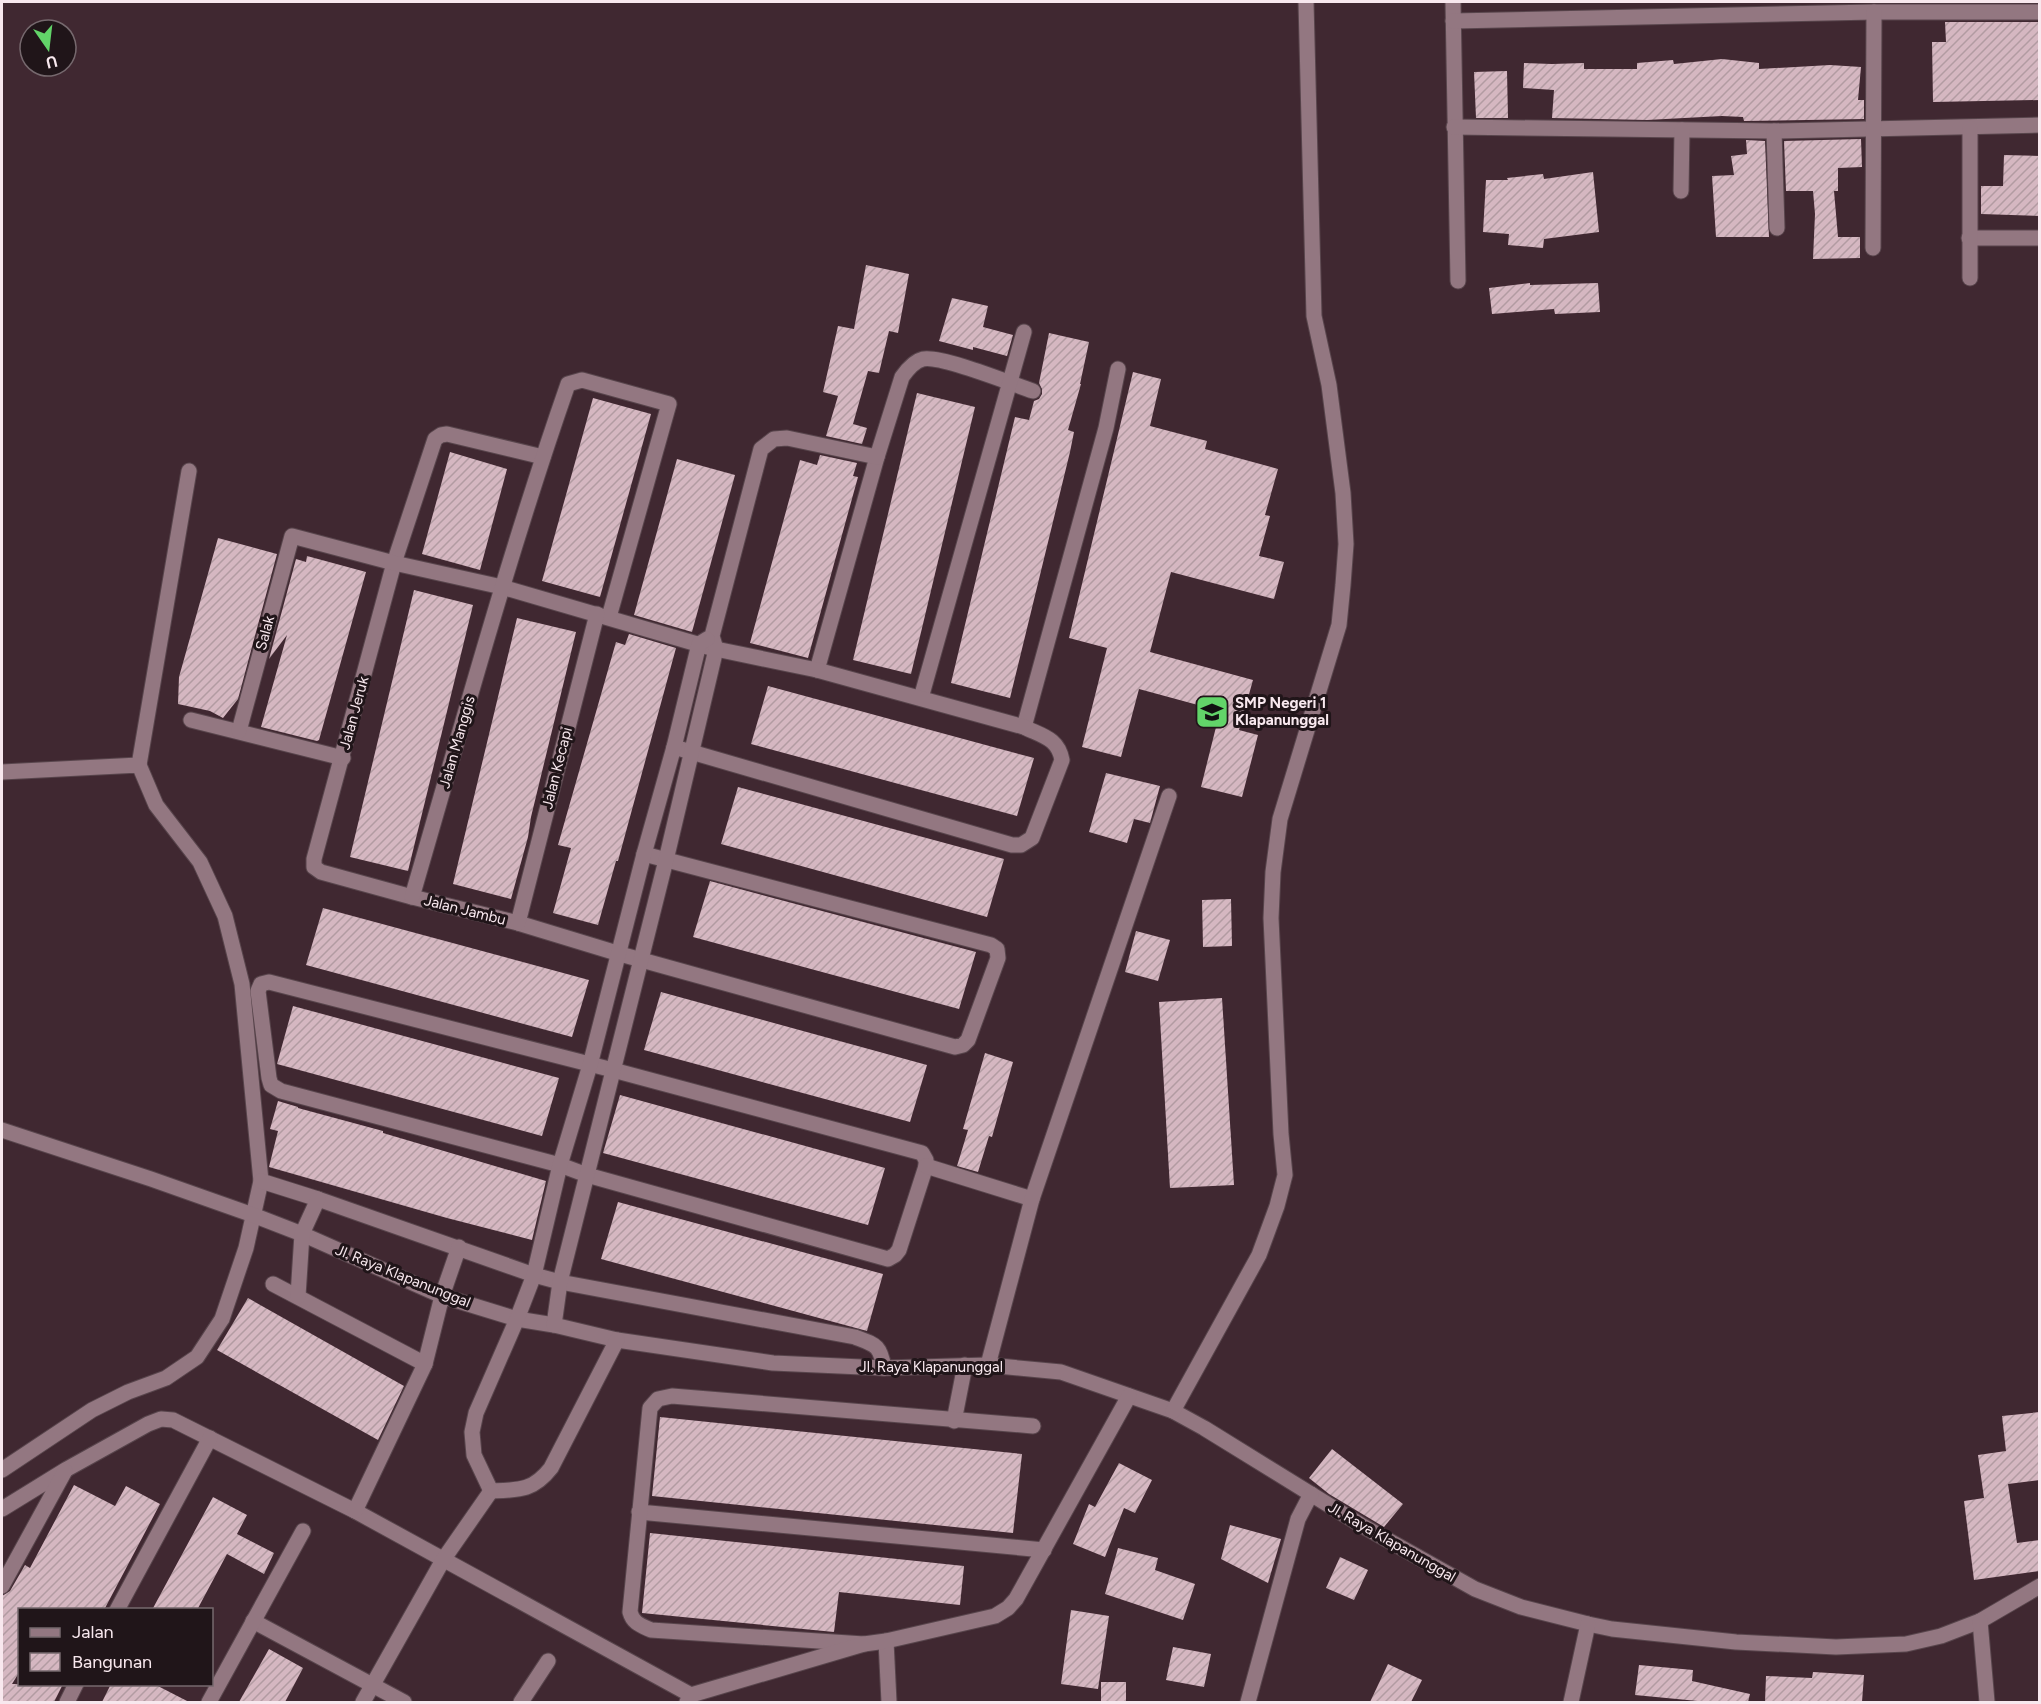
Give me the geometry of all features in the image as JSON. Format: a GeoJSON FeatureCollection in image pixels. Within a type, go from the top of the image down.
{"type":"FeatureCollection","features":[{"type":"Feature","properties":{"kind":"street"},"geometry":{"type":"LineString","coordinates":[[1173,1411],[1259,1255],[1277,1206],[1285,1175],[1271,918],[1273,872],[1280,819],[1339,625],[1344,585],[1346,544],[1343,493],[1329,384],[1314,316],[1306,2]]}},
{"type":"Feature","properties":{"kind":"street"},"geometry":{"type":"LineString","coordinates":[[1452,2],[1458,281]]}},
{"type":"Feature","properties":{"kind":"street"},"geometry":{"type":"LineString","coordinates":[[1453,21],[1818,8],[1874,12],[1928,7],[2040,12]]}},
{"type":"Feature","properties":{"kind":"street"},"geometry":{"type":"LineString","coordinates":[[1873,248],[1874,12]]}},
{"type":"Feature","properties":{"kind":"street"},"geometry":{"type":"LineString","coordinates":[[1454,127],[1774,131],[2040,125]]}},
{"type":"Feature","properties":{"kind":"street"},"geometry":{"type":"LineString","coordinates":[[1970,128],[1970,278]]}},
{"type":"Feature","properties":{"kind":"street"},"geometry":{"type":"LineString","coordinates":[[1681,191],[1682,130]]}},
{"type":"Feature","properties":{"kind":"street"},"geometry":{"type":"LineString","coordinates":[[1774,131],[1777,228]]}},
{"type":"Feature","properties":{"kind":"street"},"geometry":{"type":"LineString","coordinates":[[1969,238],[2040,238]]}},
{"type":"Feature","properties":{"kind":"street"},"geometry":{"type":"LineString","coordinates":[[921,698],[1024,332]]}},
{"type":"Feature","properties":{"kind":"street"},"geometry":{"type":"LineString","coordinates":[[817,670],[902,377],[909,368],[923,359],[949,363],[1033,391]]}},
{"type":"Feature","properties":{"kind":"street"},"geometry":{"type":"LineString","coordinates":[[1024,727],[1106,428],[1118,369]]}},
{"type":"Feature","properties":{"kind":"street","name":"Jalan Kecapi"},"geometry":{"type":"LineString","coordinates":[[518,923],[603,616],[669,404],[582,380],[568,384],[543,457]]}},
{"type":"Feature","properties":{"kind":"street","name":"Jalan Jeruk"},"geometry":{"type":"LineString","coordinates":[[313,864],[394,562],[435,439],[447,434],[543,457]]}},
{"type":"Feature","properties":{"kind":"street"},"geometry":{"type":"LineString","coordinates":[[491,1491],[474,1455],[472,1432],[476,1413],[534,1275],[560,1165],[620,954],[644,854],[674,747],[709,643],[761,449],[774,439],[788,438],[877,457]]}},
{"type":"Feature","properties":{"kind":"street","name":"Jalan Manggis"},"geometry":{"type":"LineString","coordinates":[[412,897],[502,587],[543,457]]}},
{"type":"Feature","properties":{"kind":"street"},"geometry":{"type":"LineString","coordinates":[[2,1470],[92,1410],[128,1392],[166,1378],[197,1357],[222,1318],[246,1248],[261,1182],[242,984],[225,916],[200,862],[156,805],[139,765],[189,471]]}},
{"type":"Feature","properties":{"kind":"street","name":"Salak"},"geometry":{"type":"LineString","coordinates":[[239,731],[292,536],[394,562]]}},
{"type":"Feature","properties":{"kind":"street"},"geometry":{"type":"LineString","coordinates":[[394,562],[502,587],[603,616],[817,670],[1024,727],[1054,742],[1060,748],[1062,760],[1032,838],[1022,845],[1012,845],[674,747]]}},
{"type":"Feature","properties":{"kind":"street"},"geometry":{"type":"LineString","coordinates":[[554,1325],[560,1282],[692,752],[709,643]]}},
{"type":"Feature","properties":{"kind":"street"},"geometry":{"type":"LineString","coordinates":[[191,720],[343,758]]}},
{"type":"Feature","properties":{"kind":"street"},"geometry":{"type":"LineString","coordinates":[[2,772],[139,765]]}},
{"type":"Feature","properties":{"kind":"street"},"geometry":{"type":"LineString","coordinates":[[988,1365],[1032,1199],[1169,796]]}},
{"type":"Feature","properties":{"kind":"street","name":"Jalan Jambu"},"geometry":{"type":"LineString","coordinates":[[313,864],[321,872],[518,923],[620,954],[955,1047],[963,1045],[968,1040],[998,958],[997,949],[991,945],[644,854]]}},
{"type":"Feature","properties":{"kind":"street"},"geometry":{"type":"LineString","coordinates":[[269,982],[613,1070],[922,1153],[926,1166],[899,1250],[895,1256],[888,1259],[587,1175],[560,1165],[281,1091],[271,1085],[269,1078],[258,991],[261,984],[269,982]]}},
{"type":"Feature","properties":{"kind":"street","name":"Jl. Raya Klapanunggal"},"geometry":{"type":"LineString","coordinates":[[2,1130],[253,1215],[302,1234],[442,1296],[517,1319],[617,1340],[773,1363],[884,1368],[988,1365],[1061,1372],[1173,1411],[1361,1525],[1475,1589],[1521,1607],[1588,1624],[1612,1629],[1724,1641],[1836,1647],[1906,1644],[1941,1636],[1980,1621],[2040,1586]]}},
{"type":"Feature","properties":{"kind":"street"},"geometry":{"type":"LineString","coordinates":[[926,1166],[1032,1199]]}},
{"type":"Feature","properties":{"kind":"street"},"geometry":{"type":"LineString","coordinates":[[261,1182],[318,1199],[534,1275],[560,1282],[855,1337],[872,1343],[881,1352],[884,1368]]}},
{"type":"Feature","properties":{"kind":"street"},"geometry":{"type":"LineString","coordinates":[[298,1296],[302,1234],[318,1199]]}},
{"type":"Feature","properties":{"kind":"street"},"geometry":{"type":"LineString","coordinates":[[355,1511],[425,1364],[442,1296],[459,1247]]}},
{"type":"Feature","properties":{"kind":"street"},"geometry":{"type":"LineString","coordinates":[[273,1284],[425,1364]]}},
{"type":"Feature","properties":{"kind":"street"},"geometry":{"type":"LineString","coordinates":[[491,1491],[521,1490],[541,1481],[551,1468],[617,1340]]}},
{"type":"Feature","properties":{"kind":"street"},"geometry":{"type":"LineString","coordinates":[[954,1421],[965,1365]]}},
{"type":"Feature","properties":{"kind":"street"},"geometry":{"type":"LineString","coordinates":[[864,1644],[651,1630],[637,1624],[630,1612],[650,1408],[658,1399],[672,1396],[1033,1426]]}},
{"type":"Feature","properties":{"kind":"street"},"geometry":{"type":"LineString","coordinates":[[2,1509],[67,1469],[148,1424],[161,1419],[173,1420],[355,1511],[689,1699],[864,1644],[995,1616],[1008,1608],[1016,1599],[1044,1550],[1129,1396]]}},
{"type":"Feature","properties":{"kind":"street"},"geometry":{"type":"LineString","coordinates":[[118,1608],[210,1438]]}},
{"type":"Feature","properties":{"kind":"street"},"geometry":{"type":"LineString","coordinates":[[2,1586],[67,1469]]}},
{"type":"Feature","properties":{"kind":"street"},"geometry":{"type":"LineString","coordinates":[[363,1702],[443,1560],[491,1491]]}},
{"type":"Feature","properties":{"kind":"street"},"geometry":{"type":"LineString","coordinates":[[1248,1702],[1298,1519],[1311,1494]]}},
{"type":"Feature","properties":{"kind":"street"},"geometry":{"type":"LineString","coordinates":[[639,1512],[1044,1550]]}},
{"type":"Feature","properties":{"kind":"street"},"geometry":{"type":"LineString","coordinates":[[209,1702],[303,1531]]}},
{"type":"Feature","properties":{"kind":"street"},"geometry":{"type":"LineString","coordinates":[[253,1621],[404,1702]]}},
{"type":"Feature","properties":{"kind":"street"},"geometry":{"type":"LineString","coordinates":[[1980,1621],[1987,1702]]}},
{"type":"Feature","properties":{"kind":"street"},"geometry":{"type":"LineString","coordinates":[[1571,1702],[1588,1624]]}},
{"type":"Feature","properties":{"kind":"street"},"geometry":{"type":"LineString","coordinates":[[886,1641],[888,1702]]}},
{"type":"Feature","properties":{"kind":"street"},"geometry":{"type":"LineString","coordinates":[[521,1702],[548,1661]]}},
{"type":"Feature","properties":{"kind":"street"},"geometry":{"type":"LineString","coordinates":[[67,1702],[75,1686]]}},
{"type":"Feature","properties":{"kind":"building"},"geometry":{"type":"Polygon","coordinates":[[[1945,22],[2040,22],[2040,100],[1933,102],[1932,42],[1946,42],[1945,22]]]}},
{"type":"Feature","properties":{"kind":"building"},"geometry":{"type":"Polygon","coordinates":[[[1722,59],[1759,63],[1759,69],[1830,65],[1861,67],[1858,100],[1864,100],[1864,119],[1744,121],[1743,117],[1722,116],[1647,120],[1552,118],[1554,90],[1523,88],[1524,63],[1584,63],[1584,69],[1637,69],[1637,63],[1673,60],[1674,64],[1722,59]]]}},
{"type":"Feature","properties":{"kind":"building"},"geometry":{"type":"Polygon","coordinates":[[[1507,71],[1508,118],[1476,118],[1474,72],[1507,71]]]}},
{"type":"Feature","properties":{"kind":"building"},"geometry":{"type":"Polygon","coordinates":[[[1861,139],[1862,167],[1838,168],[1838,191],[1834,191],[1838,237],[1860,237],[1860,258],[1813,259],[1815,214],[1813,191],[1786,191],[1784,141],[1861,139]]]}},
{"type":"Feature","properties":{"kind":"building"},"geometry":{"type":"Polygon","coordinates":[[[1746,140],[1765,141],[1769,237],[1716,237],[1712,176],[1734,175],[1731,156],[1747,154],[1746,140]]]}},
{"type":"Feature","properties":{"kind":"building"},"geometry":{"type":"Polygon","coordinates":[[[2004,155],[2040,156],[2040,216],[1981,214],[1981,186],[2003,186],[2004,155]]]}},
{"type":"Feature","properties":{"kind":"building"},"geometry":{"type":"Polygon","coordinates":[[[1593,172],[1599,232],[1544,239],[1543,248],[1508,245],[1509,234],[1483,232],[1486,180],[1508,180],[1507,178],[1543,174],[1544,179],[1593,172]]]}},
{"type":"Feature","properties":{"kind":"building"},"geometry":{"type":"Polygon","coordinates":[[[866,265],[909,274],[898,333],[889,331],[879,373],[868,371],[853,424],[867,428],[862,444],[826,436],[838,396],[823,392],[838,326],[854,329],[866,265]]]}},
{"type":"Feature","properties":{"kind":"building"},"geometry":{"type":"Polygon","coordinates":[[[1530,283],[1530,285],[1598,283],[1600,312],[1555,314],[1554,309],[1492,314],[1489,288],[1530,283]]]}},
{"type":"Feature","properties":{"kind":"building"},"geometry":{"type":"Polygon","coordinates":[[[952,298],[988,306],[983,327],[1013,335],[1007,356],[939,341],[952,298]]]}},
{"type":"Feature","properties":{"kind":"building"},"geometry":{"type":"Polygon","coordinates":[[[1049,333],[1089,342],[1081,384],[1068,430],[1074,432],[1070,452],[1010,698],[951,683],[1015,417],[1029,420],[1034,401],[1042,394],[1039,383],[1049,333]]]}},
{"type":"Feature","properties":{"kind":"building"},"geometry":{"type":"Polygon","coordinates":[[[1133,372],[1161,379],[1150,426],[1207,441],[1205,449],[1278,469],[1265,515],[1270,516],[1259,556],[1284,562],[1274,599],[1171,572],[1150,652],[1253,680],[1239,730],[1258,735],[1242,797],[1201,787],[1220,711],[1139,689],[1121,757],[1082,747],[1107,648],[1069,638],[1133,372]]]}},
{"type":"Feature","properties":{"kind":"building"},"geometry":{"type":"Polygon","coordinates":[[[917,393],[975,407],[911,674],[853,660],[917,393]]]}},
{"type":"Feature","properties":{"kind":"building"},"geometry":{"type":"Polygon","coordinates":[[[593,398],[651,414],[600,597],[542,581],[593,398]]]}},
{"type":"Feature","properties":{"kind":"building"},"geometry":{"type":"Polygon","coordinates":[[[450,452],[507,469],[480,570],[422,554],[450,452]]]}},
{"type":"Feature","properties":{"kind":"building"},"geometry":{"type":"Polygon","coordinates":[[[820,455],[857,463],[853,476],[858,477],[808,658],[750,643],[800,460],[817,465],[820,455]]]}},
{"type":"Feature","properties":{"kind":"building"},"geometry":{"type":"Polygon","coordinates":[[[677,459],[735,475],[692,632],[634,615],[677,459]]]}},
{"type":"Feature","properties":{"kind":"building"},"geometry":{"type":"Polygon","coordinates":[[[218,538],[277,554],[238,699],[223,718],[210,711],[178,704],[179,677],[218,538]]]}},
{"type":"Feature","properties":{"kind":"building"},"geometry":{"type":"Polygon","coordinates":[[[307,556],[366,572],[317,741],[261,727],[287,635],[269,659],[296,559],[306,562],[307,556]]]}},
{"type":"Feature","properties":{"kind":"building"},"geometry":{"type":"Polygon","coordinates":[[[414,590],[473,605],[408,871],[350,857],[414,590]]]}},
{"type":"Feature","properties":{"kind":"building"},"geometry":{"type":"Polygon","coordinates":[[[517,618],[576,632],[528,837],[511,899],[453,884],[517,618]]]}},
{"type":"Feature","properties":{"kind":"building"},"geometry":{"type":"Polygon","coordinates":[[[629,634],[676,648],[618,861],[616,861],[598,925],[553,913],[571,848],[558,845],[616,642],[625,645],[629,634]]]}},
{"type":"Feature","properties":{"kind":"building"},"geometry":{"type":"Polygon","coordinates":[[[768,686],[1034,758],[1017,816],[751,744],[768,686]]]}},
{"type":"Feature","properties":{"kind":"building"},"geometry":{"type":"Polygon","coordinates":[[[1106,773],[1160,786],[1150,823],[1134,819],[1127,843],[1089,832],[1106,773]]]}},
{"type":"Feature","properties":{"kind":"building"},"geometry":{"type":"Polygon","coordinates":[[[738,787],[1004,859],[987,917],[721,844],[738,787]]]}},
{"type":"Feature","properties":{"kind":"building"},"geometry":{"type":"Polygon","coordinates":[[[710,881],[976,952],[959,1009],[693,937],[710,881]]]}},
{"type":"Feature","properties":{"kind":"building"},"geometry":{"type":"Polygon","coordinates":[[[1231,899],[1232,946],[1203,947],[1202,900],[1231,899]]]}},
{"type":"Feature","properties":{"kind":"building"},"geometry":{"type":"Polygon","coordinates":[[[323,908],[589,980],[572,1037],[306,965],[323,908]]]}},
{"type":"Feature","properties":{"kind":"building"},"geometry":{"type":"Polygon","coordinates":[[[1136,931],[1170,940],[1158,981],[1125,972],[1136,931]]]}},
{"type":"Feature","properties":{"kind":"building"},"geometry":{"type":"Polygon","coordinates":[[[661,992],[927,1065],[910,1122],[644,1050],[661,992]]]}},
{"type":"Feature","properties":{"kind":"building"},"geometry":{"type":"Polygon","coordinates":[[[1222,998],[1234,1185],[1170,1188],[1159,1002],[1222,998]]]}},
{"type":"Feature","properties":{"kind":"building"},"geometry":{"type":"Polygon","coordinates":[[[293,1006],[559,1078],[542,1136],[277,1064],[293,1006]]]}},
{"type":"Feature","properties":{"kind":"building"},"geometry":{"type":"Polygon","coordinates":[[[985,1053],[1013,1062],[992,1137],[989,1136],[978,1172],[957,1166],[968,1130],[963,1129],[985,1053]]]}},
{"type":"Feature","properties":{"kind":"building"},"geometry":{"type":"Polygon","coordinates":[[[620,1095],[885,1168],[868,1225],[603,1153],[620,1095]]]}},
{"type":"Feature","properties":{"kind":"building"},"geometry":{"type":"Polygon","coordinates":[[[278,1101],[546,1181],[532,1240],[269,1167],[278,1131],[270,1129],[278,1101]]]}},
{"type":"Feature","properties":{"kind":"building"},"geometry":{"type":"Polygon","coordinates":[[[618,1202],[883,1274],[867,1331],[601,1259],[618,1202]]]}},
{"type":"Feature","properties":{"kind":"building"},"geometry":{"type":"Polygon","coordinates":[[[248,1298],[404,1386],[378,1440],[217,1350],[248,1298]]]}},
{"type":"Feature","properties":{"kind":"building"},"geometry":{"type":"Polygon","coordinates":[[[2040,1412],[2040,1480],[2008,1484],[2017,1543],[2040,1540],[2040,1571],[1974,1580],[1964,1501],[1984,1498],[1978,1455],[2006,1451],[2002,1416],[2040,1412]]]}},
{"type":"Feature","properties":{"kind":"building"},"geometry":{"type":"Polygon","coordinates":[[[660,1417],[1022,1454],[1013,1533],[652,1496],[660,1417]]]}},
{"type":"Feature","properties":{"kind":"building"},"geometry":{"type":"Polygon","coordinates":[[[1332,1449],[1403,1504],[1384,1527],[1329,1494],[1309,1478],[1332,1449]]]}},
{"type":"Feature","properties":{"kind":"building"},"geometry":{"type":"Polygon","coordinates":[[[1119,1463],[1152,1480],[1135,1513],[1124,1508],[1105,1557],[1073,1544],[1089,1504],[1095,1507],[1119,1463]]]}},
{"type":"Feature","properties":{"kind":"building"},"geometry":{"type":"Polygon","coordinates":[[[74,1485],[115,1506],[126,1486],[160,1504],[105,1608],[18,1608],[18,1674],[12,1684],[62,1686],[54,1702],[2,1702],[2,1596],[10,1591],[25,1565],[30,1568],[74,1485]]]}},
{"type":"Feature","properties":{"kind":"building"},"geometry":{"type":"Polygon","coordinates":[[[213,1497],[247,1515],[237,1534],[274,1553],[264,1574],[227,1554],[198,1608],[153,1608],[213,1497]]]}},
{"type":"Feature","properties":{"kind":"building"},"geometry":{"type":"Polygon","coordinates":[[[1230,1525],[1281,1539],[1268,1583],[1221,1559],[1230,1525]]]}},
{"type":"Feature","properties":{"kind":"building"},"geometry":{"type":"Polygon","coordinates":[[[650,1533],[964,1566],[960,1605],[839,1592],[834,1632],[642,1613],[650,1533]]]}},
{"type":"Feature","properties":{"kind":"building"},"geometry":{"type":"Polygon","coordinates":[[[1118,1548],[1158,1558],[1155,1570],[1195,1584],[1183,1620],[1105,1594],[1118,1548]]]}},
{"type":"Feature","properties":{"kind":"building"},"geometry":{"type":"Polygon","coordinates":[[[1340,1557],[1368,1570],[1354,1600],[1326,1588],[1340,1557]]]}},
{"type":"Feature","properties":{"kind":"building"},"geometry":{"type":"Polygon","coordinates":[[[1071,1610],[1109,1616],[1098,1689],[1061,1684],[1071,1610]]]}},
{"type":"Feature","properties":{"kind":"building"},"geometry":{"type":"Polygon","coordinates":[[[1173,1647],[1211,1654],[1204,1687],[1166,1680],[1173,1647]]]}},
{"type":"Feature","properties":{"kind":"building"},"geometry":{"type":"Polygon","coordinates":[[[269,1649],[303,1668],[285,1702],[239,1702],[269,1649]]]}},
{"type":"Feature","properties":{"kind":"building"},"geometry":{"type":"Polygon","coordinates":[[[1388,1664],[1422,1680],[1411,1702],[1370,1702],[1388,1664]]]}},
{"type":"Feature","properties":{"kind":"building"},"geometry":{"type":"Polygon","coordinates":[[[1639,1665],[1693,1670],[1692,1681],[1750,1694],[1748,1702],[1708,1702],[1635,1695],[1639,1665]]]}},
{"type":"Feature","properties":{"kind":"building"},"geometry":{"type":"Polygon","coordinates":[[[1813,1672],[1864,1675],[1862,1702],[1765,1702],[1766,1676],[1812,1678],[1813,1672]]]}},
{"type":"Feature","properties":{"kind":"building"},"geometry":{"type":"Polygon","coordinates":[[[1101,1682],[1126,1682],[1126,1702],[1101,1702],[1101,1682]]]}},
{"type":"Feature","properties":{"kind":"building"},"geometry":{"type":"Polygon","coordinates":[[[110,1686],[158,1686],[189,1702],[102,1702],[110,1686]]]}},
{"type":"Feature","properties":{"kind":"place","name":"SMP Negeri 1 Klapanunggal"},"geometry":{"type":"Point","coordinates":[1212,712]}}]}
